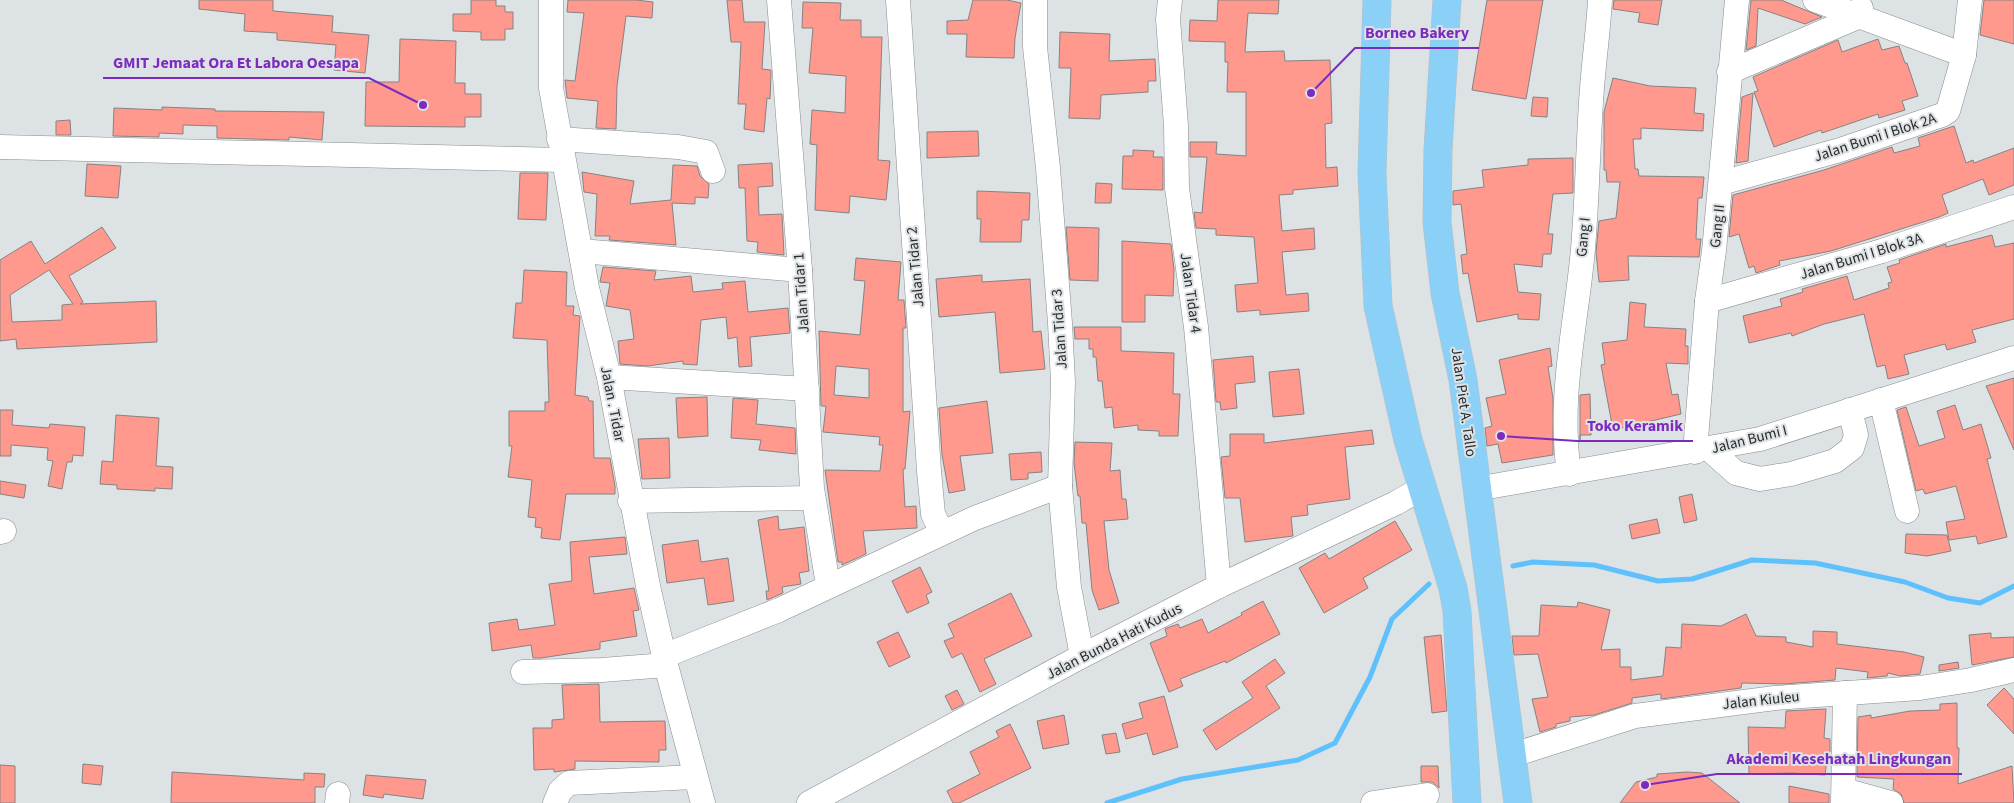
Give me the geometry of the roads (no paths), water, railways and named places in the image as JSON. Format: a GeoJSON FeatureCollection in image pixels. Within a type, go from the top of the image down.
{"type":"FeatureCollection","features":[{"type":"Feature","properties":{"kind":"main road"},"geometry":{"type":"LineString","coordinates":[[1377,0],[1372,173],[1378,306],[1408,440],[1455,600],[1467,803]]}},
{"type":"Feature","properties":{"kind":"main road","name":"Jalan Piet A. Tallo"},"geometry":{"type":"LineString","coordinates":[[1447,0],[1438,141],[1437,222],[1445,293],[1463,380],[1518,803]]}},
{"type":"Feature","properties":{"kind":"main road"},"geometry":{"type":"LineString","coordinates":[[1455,600],[1490,580]]}},
{"type":"Feature","properties":{"kind":"street","name":"Jalan . Tidar"},"geometry":{"type":"LineString","coordinates":[[551,0],[551,88],[587,288],[609,377],[630,501],[665,660],[703,803]]}},
{"type":"Feature","properties":{"kind":"street","name":"Jalan Tidar 1"},"geometry":{"type":"LineString","coordinates":[[779,0],[800,270],[814,498],[828,585]]}},
{"type":"Feature","properties":{"kind":"street","name":"Jalan Tidar 2"},"geometry":{"type":"LineString","coordinates":[[898,0],[930,478],[934,514],[942,533]]}},
{"type":"Feature","properties":{"kind":"street","name":"Jalan Tidar 3"},"geometry":{"type":"LineString","coordinates":[[1035,0],[1035,47],[1047,158],[1061,332],[1063,382],[1060,486],[1069,587],[1082,656]]}},
{"type":"Feature","properties":{"kind":"street","name":"Jalan Tidar 4"},"geometry":{"type":"LineString","coordinates":[[1170,0],[1168,19],[1176,126],[1177,188],[1196,327],[1219,586]]}},
{"type":"Feature","properties":{"kind":"street","name":"Gang I"},"geometry":{"type":"LineString","coordinates":[[1569,474],[1565,442],[1565,390],[1583,250],[1591,99],[1600,0]]}},
{"type":"Feature","properties":{"kind":"street","name":"Gang II"},"geometry":{"type":"LineString","coordinates":[[1702,451],[1707,301],[1721,183],[1729,72],[1737,0]]}},
{"type":"Feature","properties":{"kind":"street"},"geometry":{"type":"LineString","coordinates":[[1815,0],[1861,8],[1964,55]]}},
{"type":"Feature","properties":{"kind":"street","name":"Jalan Bumi I Blok 2A"},"geometry":{"type":"LineString","coordinates":[[1721,183],[1840,150],[1942,115],[1948,111],[1952,104],[1964,55],[1970,0]]}},
{"type":"Feature","properties":{"kind":"street"},"geometry":{"type":"LineString","coordinates":[[1729,72],[1861,8]]}},
{"type":"Feature","properties":{"kind":"street"},"geometry":{"type":"LineString","coordinates":[[0,147],[561,150],[678,147],[706,152],[712,171]]}},
{"type":"Feature","properties":{"kind":"street","name":"Jalan Bumi I Blok 3A"},"geometry":{"type":"LineString","coordinates":[[1707,301],[1882,251],[2014,207]]}},
{"type":"Feature","properties":{"kind":"street"},"geometry":{"type":"LineString","coordinates":[[581,251],[800,270]]}},
{"type":"Feature","properties":{"kind":"street","name":"Jalan Bumi I"},"geometry":{"type":"LineString","coordinates":[[1476,489],[1702,451],[1760,439],[2014,358]]}},
{"type":"Feature","properties":{"kind":"street"},"geometry":{"type":"LineString","coordinates":[[609,377],[807,389]]}},
{"type":"Feature","properties":{"kind":"street"},"geometry":{"type":"LineString","coordinates":[[1881,400],[1907,511]]}},
{"type":"Feature","properties":{"kind":"street"},"geometry":{"type":"LineString","coordinates":[[1702,451],[1736,473],[1760,479],[1791,474],[1835,461],[1852,448],[1856,434],[1850,410]]}},
{"type":"Feature","properties":{"kind":"street"},"geometry":{"type":"LineString","coordinates":[[523,672],[602,670],[665,660],[780,610],[828,585],[942,533],[1060,486]]}},
{"type":"Feature","properties":{"kind":"street","name":"Jalan Bunda Hati Kudus"},"geometry":{"type":"LineString","coordinates":[[809,803],[1082,656],[1219,586],[1396,503],[1422,488]]}},
{"type":"Feature","properties":{"kind":"street"},"geometry":{"type":"LineString","coordinates":[[630,501],[814,498]]}},
{"type":"Feature","properties":{"kind":"street","name":"Jalan Kiuleu"},"geometry":{"type":"LineString","coordinates":[[1512,754],[1635,716],[1775,698],[1920,688],[1971,680],[2014,670]]}},
{"type":"Feature","properties":{"kind":"street"},"geometry":{"type":"LineString","coordinates":[[1845,693],[1843,797],[1891,803]]}},
{"type":"Feature","properties":{"kind":"street"},"geometry":{"type":"LineString","coordinates":[[555,803],[560,791],[568,783],[695,777]]}},
{"type":"Feature","properties":{"kind":"street"},"geometry":{"type":"LineString","coordinates":[[1373,803],[1427,795]]}},
{"type":"Feature","properties":{"kind":"waterway"},"geometry":{"type":"LineString","coordinates":[[1513,566],[1533,562],[1594,565],[1658,581],[1692,579],[1752,560],[1815,563],[1905,582],[1948,598],[1980,603],[2014,586]]}},
{"type":"Feature","properties":{"kind":"waterway"},"geometry":{"type":"LineString","coordinates":[[1107,803],[1182,779],[1298,760],[1335,743],[1370,677],[1392,619],[1429,584]]}},
{"type":"Feature","properties":{"kind":"place","name":"Borneo Bakery"},"geometry":{"type":"Point","coordinates":[1311,93]}},
{"type":"Feature","properties":{"kind":"place","name":"GMIT Jemaat Ora Et Labora Oesapa"},"geometry":{"type":"Point","coordinates":[423,105]}},
{"type":"Feature","properties":{"kind":"place","name":"Toko Keramik"},"geometry":{"type":"Point","coordinates":[1501,436]}},
{"type":"Feature","properties":{"kind":"place","name":"Akademi Kesehatah Lingkungan"},"geometry":{"type":"Point","coordinates":[1645,785]}}]}
